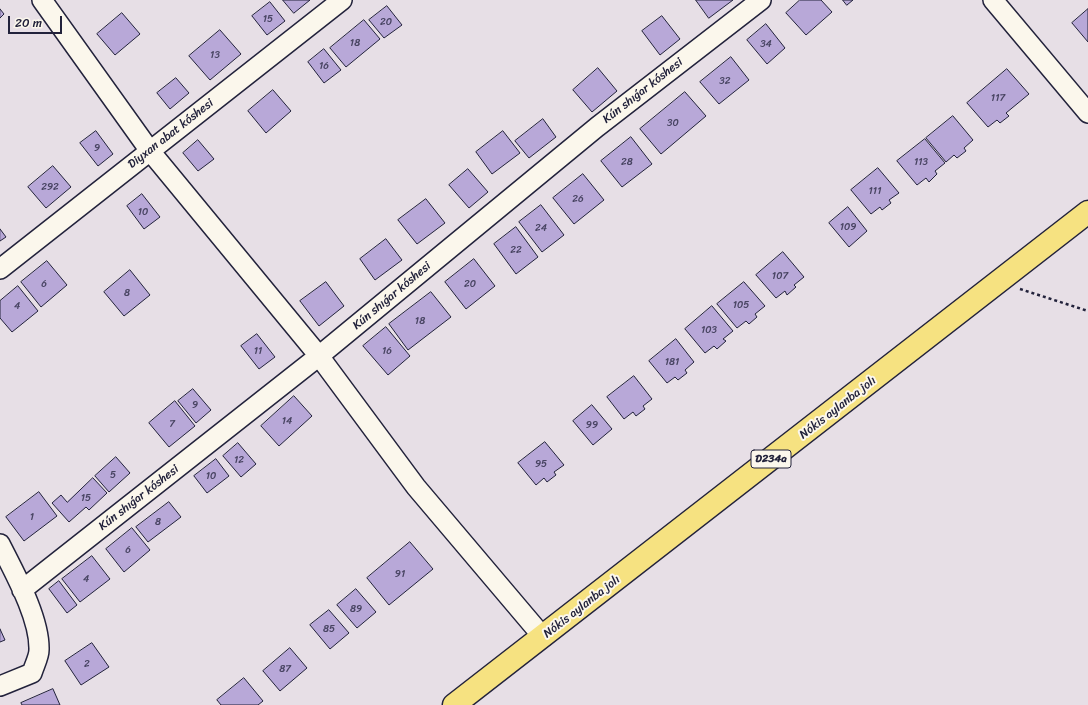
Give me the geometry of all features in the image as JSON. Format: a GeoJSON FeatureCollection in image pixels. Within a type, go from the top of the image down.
{"type":"FeatureCollection","features":[{"type":"Feature","properties":{"kind":"main road","name":"Nókis aylanba jolı"},"geometry":{"type":"LineString","coordinates":[[454,705],[1088,212]]}},
{"type":"Feature","properties":{"kind":"street"},"geometry":{"type":"LineString","coordinates":[[42,0],[150,151],[319,356],[416,487],[543,637]]}},
{"type":"Feature","properties":{"kind":"street","name":"Diyxan abat kóshesi"},"geometry":{"type":"LineString","coordinates":[[0,269],[342,0]]}},
{"type":"Feature","properties":{"kind":"street","name":"Kún shıǵar kóshesi"},"geometry":{"type":"LineString","coordinates":[[22,590],[319,356],[597,127],[761,0]]}},
{"type":"Feature","properties":{"kind":"street"},"geometry":{"type":"LineString","coordinates":[[993,0],[1088,113]]}},
{"type":"Feature","properties":{"kind":"street"},"geometry":{"type":"LineString","coordinates":[[0,544],[22,590],[37,630],[39,651],[32,673],[0,686]]}},
{"type":"Feature","properties":{"kind":"path"},"geometry":{"type":"LineString","coordinates":[[998,283],[1088,311]]}},
{"type":"Feature","properties":{"kind":"building"},"geometry":{"type":"Polygon","coordinates":[[[283,0],[310,0],[294,13],[283,0]]]}},
{"type":"Feature","properties":{"kind":"building"},"geometry":{"type":"Polygon","coordinates":[[[696,0],[733,0],[709,18],[696,0]]]}},
{"type":"Feature","properties":{"kind":"building"},"geometry":{"type":"Polygon","coordinates":[[[800,0],[821,0],[832,12],[806,35],[786,13],[800,0]]]}},
{"type":"Feature","properties":{"kind":"building"},"geometry":{"type":"Polygon","coordinates":[[[843,0],[853,0],[847,5],[843,0]]]}},
{"type":"Feature","properties":{"kind":"building"},"geometry":{"type":"Polygon","coordinates":[[[270,2],[285,21],[267,35],[252,16],[270,2]]]}},
{"type":"Feature","properties":{"kind":"building"},"geometry":{"type":"Polygon","coordinates":[[[387,6],[402,25],[384,38],[369,20],[387,6]]]}},
{"type":"Feature","properties":{"kind":"building"},"geometry":{"type":"Polygon","coordinates":[[[0,9],[4,14],[0,18],[0,9]]]}},
{"type":"Feature","properties":{"kind":"building"},"geometry":{"type":"Polygon","coordinates":[[[1088,9],[1088,42],[1072,23],[1088,9]]]}},
{"type":"Feature","properties":{"kind":"building"},"geometry":{"type":"Polygon","coordinates":[[[122,13],[140,34],[115,55],[97,34],[122,13]]]}},
{"type":"Feature","properties":{"kind":"building"},"geometry":{"type":"Polygon","coordinates":[[[662,16],[680,39],[660,55],[642,31],[662,16]]]}},
{"type":"Feature","properties":{"kind":"building"},"geometry":{"type":"Polygon","coordinates":[[[364,20],[380,39],[346,67],[330,48],[364,20]]]}},
{"type":"Feature","properties":{"kind":"building"},"geometry":{"type":"Polygon","coordinates":[[[766,24],[785,48],[767,64],[747,40],[766,24]]]}},
{"type":"Feature","properties":{"kind":"building"},"geometry":{"type":"Polygon","coordinates":[[[220,30],[241,54],[210,80],[189,56],[220,30]]]}},
{"type":"Feature","properties":{"kind":"building"},"geometry":{"type":"Polygon","coordinates":[[[324,49],[341,70],[324,83],[308,62],[324,49]]]}},
{"type":"Feature","properties":{"kind":"building"},"geometry":{"type":"Polygon","coordinates":[[[731,57],[749,80],[719,104],[700,82],[731,57]]]}},
{"type":"Feature","properties":{"kind":"building"},"geometry":{"type":"Polygon","coordinates":[[[598,68],[617,91],[592,112],[573,90],[598,68]]]}},
{"type":"Feature","properties":{"kind":"building"},"geometry":{"type":"Polygon","coordinates":[[[1007,69],[1029,94],[1006,113],[1009,116],[1000,123],[997,120],[988,127],[967,103],[1007,69]]]}},
{"type":"Feature","properties":{"kind":"building"},"geometry":{"type":"Polygon","coordinates":[[[176,78],[189,93],[170,109],[157,93],[176,78]]]}},
{"type":"Feature","properties":{"kind":"building"},"geometry":{"type":"Polygon","coordinates":[[[273,90],[291,111],[266,133],[248,111],[273,90]]]}},
{"type":"Feature","properties":{"kind":"building"},"geometry":{"type":"Polygon","coordinates":[[[685,92],[706,116],[661,154],[640,129],[685,92]]]}},
{"type":"Feature","properties":{"kind":"building"},"geometry":{"type":"Polygon","coordinates":[[[953,116],[973,140],[964,148],[966,151],[957,158],[954,155],[946,162],[926,138],[953,116]]]}},
{"type":"Feature","properties":{"kind":"building"},"geometry":{"type":"Polygon","coordinates":[[[543,119],[556,137],[529,158],[515,141],[543,119]]]}},
{"type":"Feature","properties":{"kind":"building"},"geometry":{"type":"Polygon","coordinates":[[[96,131],[113,154],[98,166],[80,143],[96,131]]]}},
{"type":"Feature","properties":{"kind":"building"},"geometry":{"type":"Polygon","coordinates":[[[503,131],[520,153],[492,174],[476,152],[503,131]]]}},
{"type":"Feature","properties":{"kind":"building"},"geometry":{"type":"Polygon","coordinates":[[[631,137],[652,164],[622,187],[601,161],[631,137]]]}},
{"type":"Feature","properties":{"kind":"building"},"geometry":{"type":"Polygon","coordinates":[[[925,139],[945,163],[935,171],[937,174],[929,182],[926,178],[917,185],[897,161],[925,139]]]}},
{"type":"Feature","properties":{"kind":"building"},"geometry":{"type":"Polygon","coordinates":[[[198,140],[214,159],[198,171],[183,153],[198,140]]]}},
{"type":"Feature","properties":{"kind":"building"},"geometry":{"type":"Polygon","coordinates":[[[53,166],[71,187],[46,208],[28,187],[53,166]]]}},
{"type":"Feature","properties":{"kind":"building"},"geometry":{"type":"Polygon","coordinates":[[[878,168],[899,193],[889,200],[891,203],[882,210],[880,207],[871,214],[851,190],[878,168]]]}},
{"type":"Feature","properties":{"kind":"building"},"geometry":{"type":"Polygon","coordinates":[[[468,169],[488,192],[469,208],[449,185],[468,169]]]}},
{"type":"Feature","properties":{"kind":"building"},"geometry":{"type":"Polygon","coordinates":[[[583,174],[604,200],[574,224],[553,198],[583,174]]]}},
{"type":"Feature","properties":{"kind":"building"},"geometry":{"type":"Polygon","coordinates":[[[142,194],[160,217],[144,229],[127,206],[142,194]]]}},
{"type":"Feature","properties":{"kind":"building"},"geometry":{"type":"Polygon","coordinates":[[[426,199],[445,223],[417,244],[398,220],[426,199]]]}},
{"type":"Feature","properties":{"kind":"building"},"geometry":{"type":"Polygon","coordinates":[[[541,205],[564,235],[542,252],[519,222],[541,205]]]}},
{"type":"Feature","properties":{"kind":"building"},"geometry":{"type":"Polygon","coordinates":[[[848,207],[867,231],[849,247],[829,223],[848,207]]]}},
{"type":"Feature","properties":{"kind":"building"},"geometry":{"type":"Polygon","coordinates":[[[516,227],[538,257],[516,274],[494,244],[516,227]]]}},
{"type":"Feature","properties":{"kind":"building"},"geometry":{"type":"Polygon","coordinates":[[[0,229],[6,237],[0,241],[0,229]]]}},
{"type":"Feature","properties":{"kind":"building"},"geometry":{"type":"Polygon","coordinates":[[[386,239],[402,260],[375,280],[360,259],[386,239]]]}},
{"type":"Feature","properties":{"kind":"building"},"geometry":{"type":"Polygon","coordinates":[[[783,252],[804,277],[794,285],[796,287],[787,295],[785,291],[776,298],[756,275],[783,252]]]}},
{"type":"Feature","properties":{"kind":"building"},"geometry":{"type":"Polygon","coordinates":[[[474,259],[495,286],[466,309],[445,282],[474,259]]]}},
{"type":"Feature","properties":{"kind":"building"},"geometry":{"type":"Polygon","coordinates":[[[47,261],[67,285],[41,307],[21,282],[47,261]]]}},
{"type":"Feature","properties":{"kind":"building"},"geometry":{"type":"Polygon","coordinates":[[[130,270],[150,295],[124,316],[104,292],[130,270]]]}},
{"type":"Feature","properties":{"kind":"building"},"geometry":{"type":"Polygon","coordinates":[[[326,282],[344,306],[319,326],[300,301],[326,282]]]}},
{"type":"Feature","properties":{"kind":"building"},"geometry":{"type":"Polygon","coordinates":[[[744,282],[765,306],[755,314],[757,317],[749,324],[746,321],[737,328],[717,304],[744,282]]]}},
{"type":"Feature","properties":{"kind":"building"},"geometry":{"type":"Polygon","coordinates":[[[18,286],[38,311],[12,332],[0,318],[0,301],[18,286]]]}},
{"type":"Feature","properties":{"kind":"building"},"geometry":{"type":"Polygon","coordinates":[[[431,292],[451,317],[408,350],[389,324],[431,292]]]}},
{"type":"Feature","properties":{"kind":"building"},"geometry":{"type":"Polygon","coordinates":[[[712,306],[733,331],[723,339],[726,341],[717,349],[714,346],[705,353],[685,329],[712,306]]]}},
{"type":"Feature","properties":{"kind":"building"},"geometry":{"type":"Polygon","coordinates":[[[386,327],[410,356],[388,375],[363,346],[386,327]]]}},
{"type":"Feature","properties":{"kind":"building"},"geometry":{"type":"Polygon","coordinates":[[[257,334],[275,357],[259,369],[241,346],[257,334]]]}},
{"type":"Feature","properties":{"kind":"building"},"geometry":{"type":"Polygon","coordinates":[[[676,339],[694,362],[685,370],[687,373],[678,380],[675,377],[667,383],[649,361],[676,339]]]}},
{"type":"Feature","properties":{"kind":"building"},"geometry":{"type":"Polygon","coordinates":[[[634,376],[652,399],[643,406],[645,409],[636,416],[633,412],[624,419],[607,397],[634,376]]]}},
{"type":"Feature","properties":{"kind":"building"},"geometry":{"type":"Polygon","coordinates":[[[193,389],[211,410],[196,423],[178,401],[193,389]]]}},
{"type":"Feature","properties":{"kind":"building"},"geometry":{"type":"Polygon","coordinates":[[[294,396],[312,416],[279,446],[261,426],[294,396]]]}},
{"type":"Feature","properties":{"kind":"building"},"geometry":{"type":"Polygon","coordinates":[[[175,401],[195,426],[169,447],[149,423],[175,401]]]}},
{"type":"Feature","properties":{"kind":"building"},"geometry":{"type":"Polygon","coordinates":[[[592,405],[612,429],[593,445],[573,421],[592,405]]]}},
{"type":"Feature","properties":{"kind":"building"},"geometry":{"type":"Polygon","coordinates":[[[545,442],[564,465],[554,472],[556,475],[547,482],[544,478],[536,485],[518,463],[545,442]]]}},
{"type":"Feature","properties":{"kind":"building"},"geometry":{"type":"Polygon","coordinates":[[[238,443],[256,464],[241,477],[223,456],[238,443]]]}},
{"type":"Feature","properties":{"kind":"building"},"geometry":{"type":"Polygon","coordinates":[[[116,457],[130,473],[109,492],[95,476],[116,457]]]}},
{"type":"Feature","properties":{"kind":"building"},"geometry":{"type":"Polygon","coordinates":[[[216,459],[229,476],[207,493],[194,476],[216,459]]]}},
{"type":"Feature","properties":{"kind":"building"},"geometry":{"type":"Polygon","coordinates":[[[93,478],[107,493],[89,510],[86,507],[69,522],[52,503],[61,495],[67,502],[93,478]]]}},
{"type":"Feature","properties":{"kind":"building"},"geometry":{"type":"Polygon","coordinates":[[[39,492],[57,516],[24,541],[6,517],[39,492]]]}},
{"type":"Feature","properties":{"kind":"building"},"geometry":{"type":"Polygon","coordinates":[[[169,502],[181,517],[148,542],[136,527],[169,502]]]}},
{"type":"Feature","properties":{"kind":"building"},"geometry":{"type":"Polygon","coordinates":[[[132,528],[150,550],[124,572],[106,549],[132,528]]]}},
{"type":"Feature","properties":{"kind":"building"},"geometry":{"type":"Polygon","coordinates":[[[410,542],[433,569],[389,605],[367,578],[410,542]]]}},
{"type":"Feature","properties":{"kind":"building"},"geometry":{"type":"Polygon","coordinates":[[[92,556],[110,579],[80,602],[62,579],[92,556]]]}},
{"type":"Feature","properties":{"kind":"building"},"geometry":{"type":"Polygon","coordinates":[[[59,581],[77,605],[67,613],[49,589],[59,581]]]}},
{"type":"Feature","properties":{"kind":"building"},"geometry":{"type":"Polygon","coordinates":[[[356,589],[376,612],[357,628],[337,605],[356,589]]]}},
{"type":"Feature","properties":{"kind":"building"},"geometry":{"type":"Polygon","coordinates":[[[329,610],[349,633],[330,649],[310,625],[329,610]]]}},
{"type":"Feature","properties":{"kind":"building"},"geometry":{"type":"Polygon","coordinates":[[[0,629],[5,640],[0,642],[0,629]]]}},
{"type":"Feature","properties":{"kind":"building"},"geometry":{"type":"Polygon","coordinates":[[[92,643],[109,667],[81,685],[65,661],[92,643]]]}},
{"type":"Feature","properties":{"kind":"building"},"geometry":{"type":"Polygon","coordinates":[[[290,648],[307,668],[280,691],[263,671],[290,648]]]}},
{"type":"Feature","properties":{"kind":"building"},"geometry":{"type":"Polygon","coordinates":[[[244,678],[263,701],[258,705],[221,705],[217,700],[244,678]]]}},
{"type":"Feature","properties":{"kind":"building"},"geometry":{"type":"Polygon","coordinates":[[[53,689],[60,705],[22,705],[21,703],[53,689]]]}}]}
